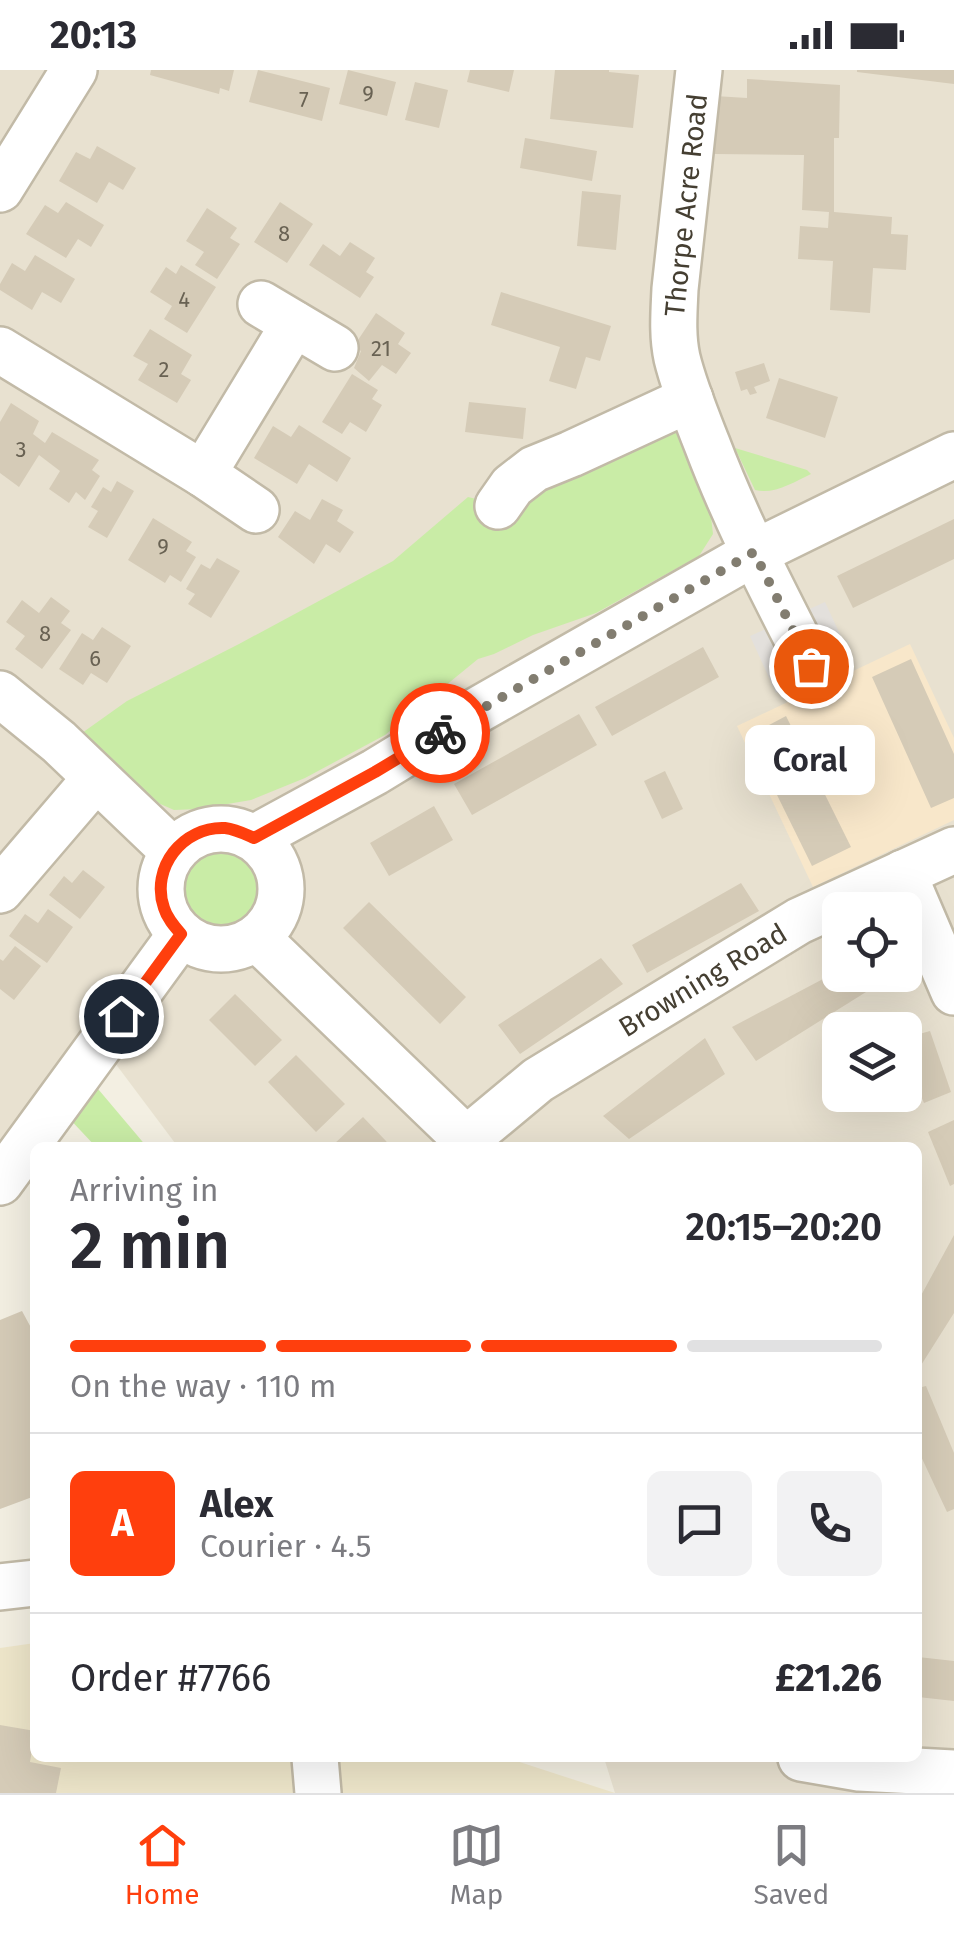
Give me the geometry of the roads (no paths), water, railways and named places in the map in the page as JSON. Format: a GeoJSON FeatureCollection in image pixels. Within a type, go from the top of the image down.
{"type":"FeatureCollection","features":[{"type":"Feature","properties":{"kind":"street"},"geometry":{"type":"LineString","coordinates":[[0,189],[74,70]]}},
{"type":"Feature","properties":{"kind":"street","name":"Thorpe Acre Road"},"geometry":{"type":"LineString","coordinates":[[699,70],[673,324],[677,356],[719,476],[811,666]]}},
{"type":"Feature","properties":{"kind":"street"},"geometry":{"type":"LineString","coordinates":[[203,474],[278,314],[335,348]]}},
{"type":"Feature","properties":{"kind":"street"},"geometry":{"type":"LineString","coordinates":[[0,350],[256,510]]}},
{"type":"Feature","properties":{"kind":"street"},"geometry":{"type":"LineString","coordinates":[[498,506],[512,486],[534,468],[690,399]]}},
{"type":"Feature","properties":{"kind":"street"},"geometry":{"type":"LineString","coordinates":[[254,838],[754,552],[954,455]]}},
{"type":"Feature","properties":{"kind":"street"},"geometry":{"type":"LineString","coordinates":[[0,694],[60,742],[174,851]]}},
{"type":"Feature","properties":{"kind":"street"},"geometry":{"type":"LineString","coordinates":[[0,890],[96,778]]}},
{"type":"Feature","properties":{"kind":"street"},"geometry":{"type":"LineString","coordinates":[[215,828],[237,830],[254,838],[270,854],[280,874],[281,898],[273,920],[256,938],[237,947],[199,945],[181,934],[168,918],[161,897],[165,865],[174,851],[199,832],[215,828]]}},
{"type":"Feature","properties":{"kind":"street","name":"Browning Road"},"geometry":{"type":"LineString","coordinates":[[472,1142],[538,1080],[799,921],[954,850]]}},
{"type":"Feature","properties":{"kind":"street"},"geometry":{"type":"LineString","coordinates":[[902,873],[954,992]]}},
{"type":"Feature","properties":{"kind":"street"},"geometry":{"type":"LineString","coordinates":[[0,1182],[181,934]]}},
{"type":"Feature","properties":{"kind":"street"},"geometry":{"type":"LineString","coordinates":[[256,938],[470,1142]]}},
{"type":"Feature","properties":{"kind":"street"},"geometry":{"type":"LineString","coordinates":[[0,1586],[30,1583]]}},
{"type":"Feature","properties":{"kind":"street"},"geometry":{"type":"LineString","coordinates":[[315,1762],[318,1793]]}},
{"type":"Feature","properties":{"kind":"street"},"geometry":{"type":"LineString","coordinates":[[811,1762],[858,1780],[954,1773]]}},
{"type":"Feature","properties":{"kind":"place","name":"Coral"},"geometry":{"type":"Point","coordinates":[811,666]}}]}
